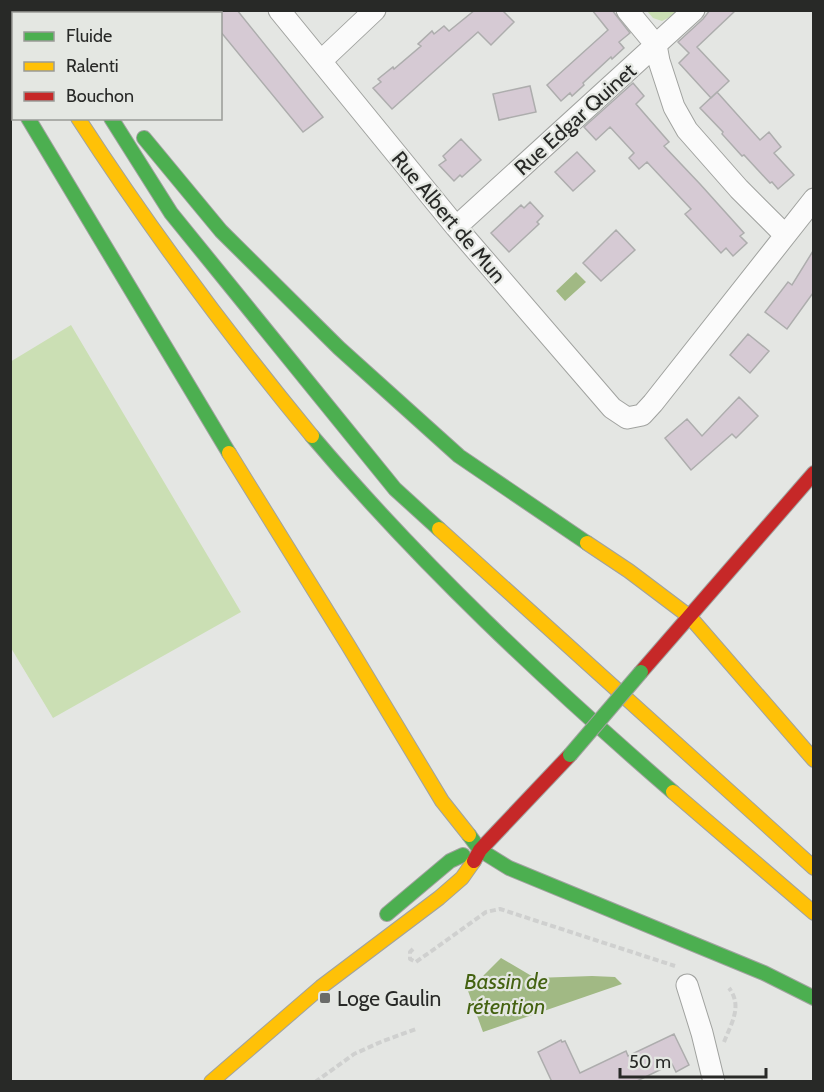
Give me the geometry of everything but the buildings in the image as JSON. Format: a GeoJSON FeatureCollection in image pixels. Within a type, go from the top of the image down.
{"type":"FeatureCollection","features":[{"type":"Feature","properties":{"kind":"main road"},"geometry":{"type":"LineString","coordinates":[[29,120],[199,406],[442,801],[480,850],[509,868],[764,973],[813,998]]}},
{"type":"Feature","properties":{"kind":"main road"},"geometry":{"type":"LineString","coordinates":[[79,120],[143,217],[213,313],[290,410],[367,498],[429,564],[570,701],[813,913]]}},
{"type":"Feature","properties":{"kind":"main road"},"geometry":{"type":"LineString","coordinates":[[112,120],[171,213],[395,489],[813,868]]}},
{"type":"Feature","properties":{"kind":"main road"},"geometry":{"type":"LineString","coordinates":[[135,127],[221,231],[339,348],[459,456],[629,571],[690,617],[813,760]]}},
{"type":"Feature","properties":{"kind":"main road"},"geometry":{"type":"LineString","coordinates":[[206,1078],[462,878],[480,850],[570,754],[813,473]]}},
{"type":"Feature","properties":{"kind":"main road"},"geometry":{"type":"LineString","coordinates":[[372,926],[450,861],[480,850]]}},
{"type":"Feature","properties":{"kind":"main road"},"geometry":{"type":"LineString","coordinates":[[206,1078],[331,963]]}},
{"type":"Feature","properties":{"kind":"street","name":"Rue Albert de Mun"},"geometry":{"type":"LineString","coordinates":[[279,10],[456,227],[612,408],[627,418],[642,415],[653,403],[785,235]]}},
{"type":"Feature","properties":{"kind":"street"},"geometry":{"type":"LineString","coordinates":[[321,61],[375,10]]}},
{"type":"Feature","properties":{"kind":"street"},"geometry":{"type":"LineString","coordinates":[[627,10],[656,45],[674,107],[687,130],[739,189],[785,235],[813,199]]}},
{"type":"Feature","properties":{"kind":"street","name":"Rue Edgar Quinet"},"geometry":{"type":"LineString","coordinates":[[456,227],[694,10]]}},
{"type":"Feature","properties":{"kind":"street"},"geometry":{"type":"LineString","coordinates":[[682,976],[702,1033],[714,1082]]}},
{"type":"Feature","properties":{"kind":"path"},"geometry":{"type":"LineString","coordinates":[[417,945],[410,952],[410,959],[416,962],[486,912],[500,909],[682,976]]}},
{"type":"Feature","properties":{"kind":"path"},"geometry":{"type":"LineString","coordinates":[[724,1042],[736,1013],[736,1001],[731,990],[726,986]]}},
{"type":"Feature","properties":{"kind":"path"},"geometry":{"type":"LineString","coordinates":[[315,1082],[354,1054],[416,1029]]}},
{"type":"Feature","properties":{"kind":"shaded area"},"geometry":{"type":"Polygon","coordinates":[[[647,11],[677,11],[662,21],[653,18],[647,11]]]}},
{"type":"Feature","properties":{"kind":"shaded area"},"geometry":{"type":"Polygon","coordinates":[[[71,325],[241,612],[53,718],[11,648],[10,362],[71,325]]]}},
{"type":"Feature","properties":{"kind":"water"},"geometry":{"type":"Polygon","coordinates":[[[576,272],[586,282],[565,301],[556,291],[576,272]]]}},
{"type":"Feature","properties":{"kind":"water","name":"Bassin de rétention"},"geometry":{"type":"Polygon","coordinates":[[[501,958],[535,978],[615,977],[622,984],[483,1032],[468,991],[501,958]]]}},
{"type":"Feature","properties":{"kind":"traffic: fast"},"geometry":{"type":"LineString","coordinates":[[29,120],[229,453]]}},
{"type":"Feature","properties":{"kind":"traffic: fast"},"geometry":{"type":"LineString","coordinates":[[112,120],[171,213],[395,489],[439,529]]}},
{"type":"Feature","properties":{"kind":"traffic: fast"},"geometry":{"type":"LineString","coordinates":[[144,138],[221,231],[339,348],[459,456],[587,543]]}},
{"type":"Feature","properties":{"kind":"traffic: fast"},"geometry":{"type":"LineString","coordinates":[[312,436],[396,530],[485,621],[673,792]]}},
{"type":"Feature","properties":{"kind":"traffic: fast"},"geometry":{"type":"LineString","coordinates":[[570,755],[641,672]]}},
{"type":"Feature","properties":{"kind":"traffic: fast"},"geometry":{"type":"LineString","coordinates":[[469,835],[480,850],[509,868],[764,973],[814,998]]}},
{"type":"Feature","properties":{"kind":"traffic: fast"},"geometry":{"type":"LineString","coordinates":[[387,914],[450,861],[463,855]]}},
{"type":"Feature","properties":{"kind":"traffic: slow"},"geometry":{"type":"LineString","coordinates":[[79,120],[190,280],[312,436]]}},
{"type":"Feature","properties":{"kind":"traffic: slow"},"geometry":{"type":"LineString","coordinates":[[229,453],[442,801],[469,835]]}},
{"type":"Feature","properties":{"kind":"traffic: slow"},"geometry":{"type":"LineString","coordinates":[[439,529],[814,868]]}},
{"type":"Feature","properties":{"kind":"traffic: slow"},"geometry":{"type":"LineString","coordinates":[[587,543],[690,617],[814,760]]}},
{"type":"Feature","properties":{"kind":"traffic: slow"},"geometry":{"type":"LineString","coordinates":[[673,792],[814,913]]}},
{"type":"Feature","properties":{"kind":"traffic: slow"},"geometry":{"type":"LineString","coordinates":[[211,1082],[321,987],[439,898],[462,878],[474,861]]}},
{"type":"Feature","properties":{"kind":"traffic: jam"},"geometry":{"type":"LineString","coordinates":[[641,672],[814,473]]}},
{"type":"Feature","properties":{"kind":"traffic: jam"},"geometry":{"type":"LineString","coordinates":[[474,861],[480,850],[570,755]]}},
{"type":"Feature","properties":{"kind":"place","name":"Loge Gaulin"},"geometry":{"type":"Point","coordinates":[325,998]}}]}
